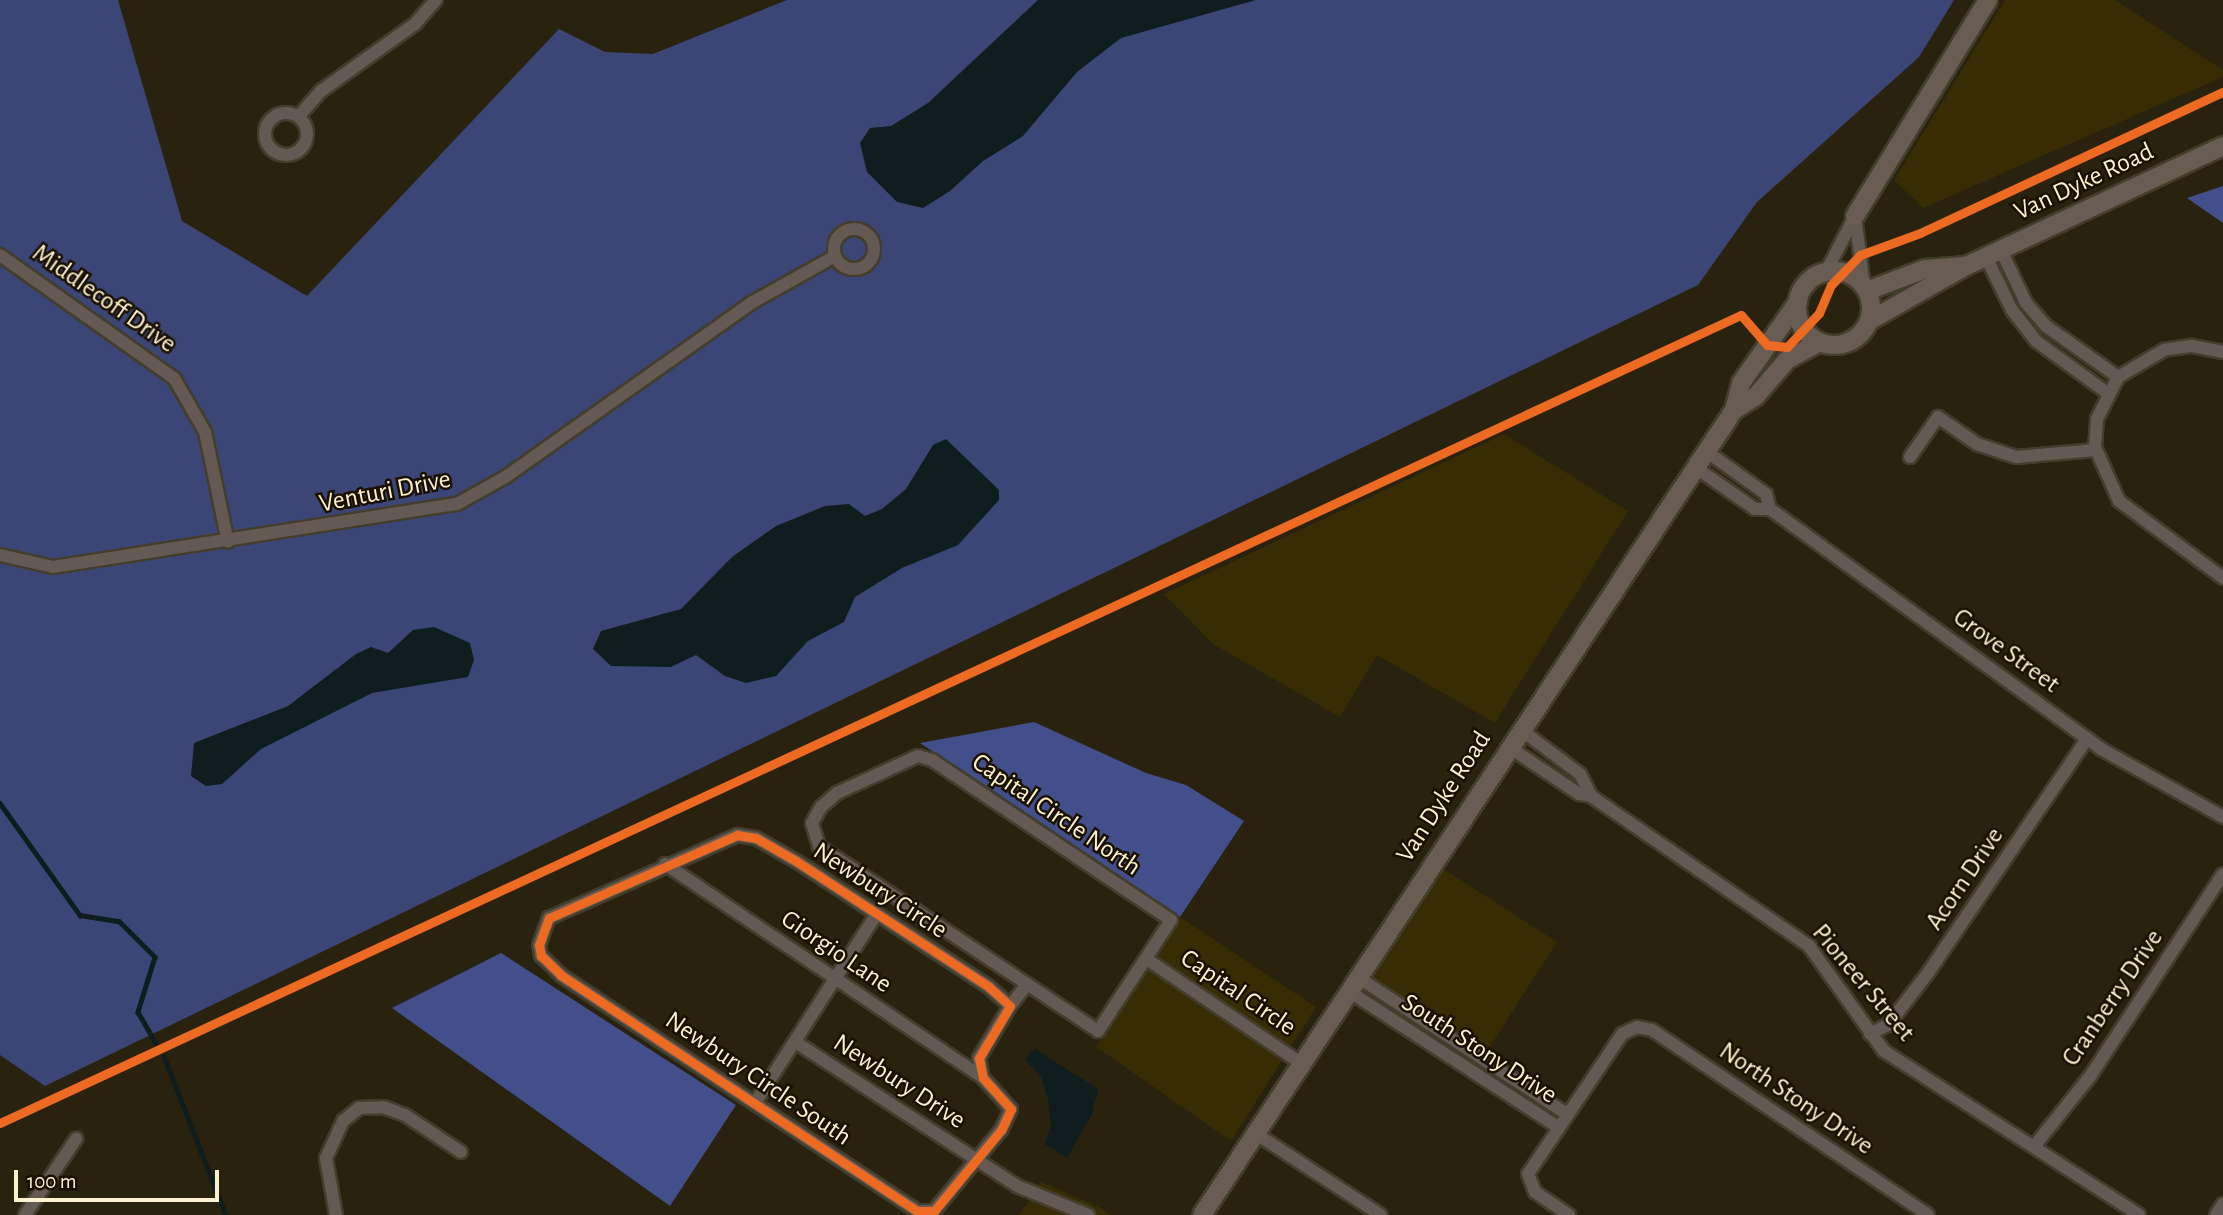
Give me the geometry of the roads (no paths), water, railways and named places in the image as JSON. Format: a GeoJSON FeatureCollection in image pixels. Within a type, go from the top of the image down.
{"type":"FeatureCollection","features":[{"type":"Feature","properties":{"kind":"street"},"geometry":{"type":"LineString","coordinates":[[299,116],[321,91],[415,24],[436,0]]}},
{"type":"Feature","properties":{"kind":"street"},"geometry":{"type":"LineString","coordinates":[[1826,272],[1855,216],[1988,0]]}},
{"type":"Feature","properties":{"kind":"street","name":"Van Dyke Road"},"geometry":{"type":"LineString","coordinates":[[1869,321],[1966,266],[2223,146]]}},
{"type":"Feature","properties":{"kind":"street"},"geometry":{"type":"LineString","coordinates":[[1855,216],[1865,288],[1869,321],[1853,340],[1819,342],[1801,325],[1798,302],[1809,281],[1826,272],[1843,272],[1865,288]]}},
{"type":"Feature","properties":{"kind":"street"},"geometry":{"type":"LineString","coordinates":[[1993,254],[2026,303],[2046,326],[2118,377]]}},
{"type":"Feature","properties":{"kind":"street"},"geometry":{"type":"LineString","coordinates":[[1993,254],[2011,310],[2036,341],[2106,392]]}},
{"type":"Feature","properties":{"kind":"street","name":"Middlecoff Drive"},"geometry":{"type":"LineString","coordinates":[[0,255],[174,377],[205,432],[228,542]]}},
{"type":"Feature","properties":{"kind":"street","name":"Venturi Drive"},"geometry":{"type":"LineString","coordinates":[[0,555],[53,567],[228,542],[457,504],[507,476],[751,303],[835,256]]}},
{"type":"Feature","properties":{"kind":"street","name":"Van Dyke Road"},"geometry":{"type":"LineString","coordinates":[[1865,288],[1925,269],[1966,266]]}},
{"type":"Feature","properties":{"kind":"street","name":"Van Dyke Road"},"geometry":{"type":"LineString","coordinates":[[1202,1215],[1520,729],[1734,410],[1741,383],[1798,302]]}},
{"type":"Feature","properties":{"kind":"street","name":"Van Dyke Road"},"geometry":{"type":"LineString","coordinates":[[1734,410],[1756,396],[1787,360],[1819,342]]}},
{"type":"Feature","properties":{"kind":"street"},"geometry":{"type":"LineString","coordinates":[[2223,352],[2191,346],[2164,350],[2118,377],[2106,392],[2096,450],[2119,501],[2223,578]]}},
{"type":"Feature","properties":{"kind":"street"},"geometry":{"type":"LineString","coordinates":[[1910,457],[1938,416],[1977,444],[2016,457],[2096,450]]}},
{"type":"Feature","properties":{"kind":"street","name":"Grove Street"},"geometry":{"type":"LineString","coordinates":[[1706,451],[1766,494],[1770,509]]}},
{"type":"Feature","properties":{"kind":"street","name":"Grove Street"},"geometry":{"type":"LineString","coordinates":[[1695,467],[1755,509],[1770,509],[2087,739],[2223,817]]}},
{"type":"Feature","properties":{"kind":"street","name":"Pioneer Street"},"geometry":{"type":"LineString","coordinates":[[1520,729],[1580,774],[1591,796]]}},
{"type":"Feature","properties":{"kind":"street","name":"Acorn Drive"},"geometry":{"type":"LineString","coordinates":[[1870,1034],[1888,1025],[1928,973],[2087,739]]}},
{"type":"Feature","properties":{"kind":"street","name":"Pioneer Street"},"geometry":{"type":"LineString","coordinates":[[1509,747],[1579,793],[1591,796],[1809,946],[1884,1051],[1959,1103],[2036,1144],[2139,1215]]}},
{"type":"Feature","properties":{"kind":"street","name":"Capital Circle North"},"geometry":{"type":"LineString","coordinates":[[1027,985],[819,846],[812,823],[821,807],[870,777],[918,756],[932,760],[1171,920],[1148,960]]}},
{"type":"Feature","properties":{"kind":"street","name":"Newbury Circle"},"geometry":{"type":"LineString","coordinates":[[549,918],[665,864],[737,835],[756,838],[877,914],[1010,1006]]}},
{"type":"Feature","properties":{"kind":"street","name":"Giorgio Lane"},"geometry":{"type":"LineString","coordinates":[[665,864],[982,1078]]}},
{"type":"Feature","properties":{"kind":"street","name":"Cranberry Drive"},"geometry":{"type":"LineString","coordinates":[[2036,1144],[2091,1075],[2223,874]]}},
{"type":"Feature","properties":{"kind":"street"},"geometry":{"type":"LineString","coordinates":[[755,1103],[797,1043],[877,914]]}},
{"type":"Feature","properties":{"kind":"street","name":"Newbury Circle South"},"geometry":{"type":"LineString","coordinates":[[549,918],[539,945],[541,956],[561,975],[917,1210],[934,1211],[978,1160]]}},
{"type":"Feature","properties":{"kind":"street"},"geometry":{"type":"LineString","coordinates":[[978,1160],[1011,1109],[982,1078],[979,1058],[1010,1006],[1027,985],[1098,1031],[1148,960]]}},
{"type":"Feature","properties":{"kind":"street","name":"Capital Circle"},"geometry":{"type":"LineString","coordinates":[[1148,960],[1302,1064]]}},
{"type":"Feature","properties":{"kind":"street","name":"South Stony Drive"},"geometry":{"type":"LineString","coordinates":[[1355,985],[1565,1113]]}},
{"type":"Feature","properties":{"kind":"street","name":"South Stony Drive"},"geometry":{"type":"LineString","coordinates":[[1355,985],[1556,1126],[1528,1174],[1529,1183],[1569,1215]]}},
{"type":"Feature","properties":{"kind":"street","name":"North Stony Drive"},"geometry":{"type":"LineString","coordinates":[[1565,1113],[1622,1034],[1637,1027],[1652,1030],[1928,1215]]}},
{"type":"Feature","properties":{"kind":"street","name":"Newbury Drive"},"geometry":{"type":"LineString","coordinates":[[797,1043],[1017,1186],[1088,1215]]}},
{"type":"Feature","properties":{"kind":"street"},"geometry":{"type":"LineString","coordinates":[[336,1215],[326,1158],[343,1121],[359,1108],[383,1107],[405,1115],[461,1152]]}},
{"type":"Feature","properties":{"kind":"street"},"geometry":{"type":"LineString","coordinates":[[1556,1126],[1565,1113]]}},
{"type":"Feature","properties":{"kind":"street"},"geometry":{"type":"LineString","coordinates":[[1255,1133],[1381,1215]]}},
{"type":"Feature","properties":{"kind":"street"},"geometry":{"type":"LineString","coordinates":[[25,1215],[76,1139]]}},
{"type":"Feature","properties":{"kind":"street"},"geometry":{"type":"LineString","coordinates":[[2216,1215],[2223,1204]]}},
{"type":"Feature","properties":{"kind":"waterway"},"geometry":{"type":"LineString","coordinates":[[0,803],[80,915],[119,921],[155,957],[138,1012],[156,1043]]}},
{"type":"Feature","properties":{"kind":"waterway"},"geometry":{"type":"LineString","coordinates":[[164,1056],[226,1215]]}}]}
